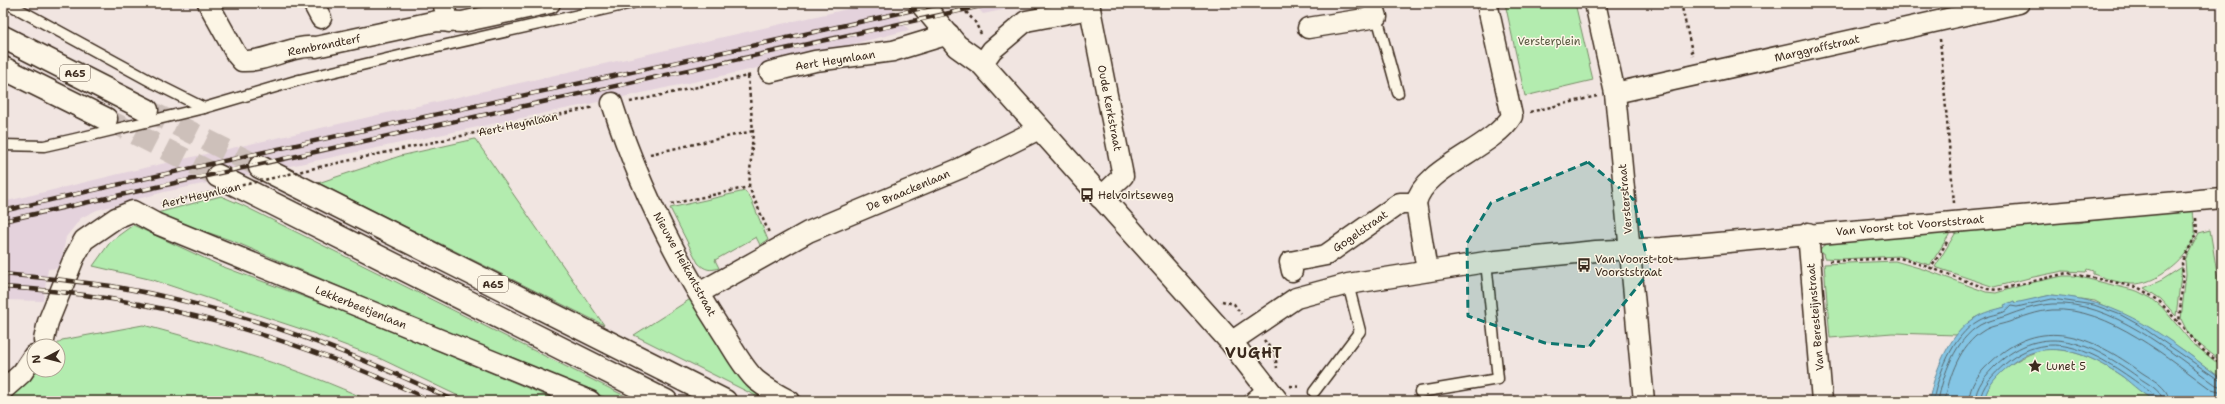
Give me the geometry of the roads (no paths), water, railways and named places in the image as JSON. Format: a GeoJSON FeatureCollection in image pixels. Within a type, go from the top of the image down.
{"type":"FeatureCollection","features":[{"type":"Feature","properties":{"kind":"main road"},"geometry":{"type":"LineString","coordinates":[[921,3],[949,34],[957,46],[982,64],[1039,129],[1106,192],[1231,342],[1273,389]]}},
{"type":"Feature","properties":{"kind":"main road"},"geometry":{"type":"LineString","coordinates":[[939,3],[966,33],[982,64]]}},
{"type":"Feature","properties":{"kind":"main road","name":"A65"},"geometry":{"type":"LineString","coordinates":[[3,37],[147,110]]}},
{"type":"Feature","properties":{"kind":"main road","name":"A65"},"geometry":{"type":"LineString","coordinates":[[3,68],[106,119]]}},
{"type":"Feature","properties":{"kind":"main road","name":"A65"},"geometry":{"type":"LineString","coordinates":[[260,167],[725,401]]}},
{"type":"Feature","properties":{"kind":"main road","name":"A65"},"geometry":{"type":"LineString","coordinates":[[218,176],[666,401]]}},
{"type":"Feature","properties":{"kind":"street","name":"Rembrandterf"},"geometry":{"type":"LineString","coordinates":[[208,3],[236,54],[242,61],[253,61],[305,46],[316,47],[437,20],[449,22]]}},
{"type":"Feature","properties":{"kind":"street"},"geometry":{"type":"LineString","coordinates":[[443,3],[449,22],[462,22],[550,3]]}},
{"type":"Feature","properties":{"kind":"street"},"geometry":{"type":"LineString","coordinates":[[1427,271],[1416,203],[1418,194],[1427,183],[1505,128],[1512,116],[1487,3]]}},
{"type":"Feature","properties":{"kind":"street"},"geometry":{"type":"LineString","coordinates":[[1595,3],[1616,93]]}},
{"type":"Feature","properties":{"kind":"street","name":"Marggraffstraat"},"geometry":{"type":"LineString","coordinates":[[1616,93],[2019,3]]}},
{"type":"Feature","properties":{"kind":"street"},"geometry":{"type":"LineString","coordinates":[[982,64],[992,50],[1026,21],[1090,6]]}},
{"type":"Feature","properties":{"kind":"street","name":"Oude Kerkstraat"},"geometry":{"type":"LineString","coordinates":[[1090,6],[1123,176],[1106,192]]}},
{"type":"Feature","properties":{"kind":"street"},"geometry":{"type":"LineString","coordinates":[[1308,28],[1375,10]]}},
{"type":"Feature","properties":{"kind":"street","name":"Aert Heymlaan"},"geometry":{"type":"LineString","coordinates":[[770,72],[815,61],[893,51],[949,34]]}},
{"type":"Feature","properties":{"kind":"street","name":"Versterstraat"},"geometry":{"type":"LineString","coordinates":[[1616,93],[1644,401]]}},
{"type":"Feature","properties":{"kind":"street","name":"Nieuwe Heikantstraat"},"geometry":{"type":"LineString","coordinates":[[612,103],[632,158],[654,207],[668,237],[699,293],[731,345],[755,379],[772,393],[790,401]]}},
{"type":"Feature","properties":{"kind":"street","name":"De Braackenlaan"},"geometry":{"type":"LineString","coordinates":[[699,293],[808,232],[961,168],[1039,129]]}},
{"type":"Feature","properties":{"kind":"street","name":"Van Voorst tot Voorststraat"},"geometry":{"type":"LineString","coordinates":[[1231,342],[1296,298],[1348,284],[1486,262],[1808,233],[2081,212],[2222,198]]}},
{"type":"Feature","properties":{"kind":"street","name":"Gogelstraat"},"geometry":{"type":"LineString","coordinates":[[1292,271],[1290,262],[1326,255],[1400,203],[1416,203]]}},
{"type":"Feature","properties":{"kind":"street","name":"Lekkerbeetjenlaan"},"geometry":{"type":"LineString","coordinates":[[42,338],[76,253],[84,240],[116,218],[133,211],[157,224],[590,401]]}},
{"type":"Feature","properties":{"kind":"street","name":"Van Beresteijnstraat"},"geometry":{"type":"LineString","coordinates":[[1808,233],[1822,401]]}},
{"type":"Feature","properties":{"kind":"street"},"geometry":{"type":"LineString","coordinates":[[3,390],[22,374],[26,368]]}},
{"type":"Feature","properties":{"kind":"lane"},"geometry":{"type":"LineString","coordinates":[[7,3],[154,84],[204,108]]}},
{"type":"Feature","properties":{"kind":"lane"},"geometry":{"type":"LineString","coordinates":[[3,146],[44,146],[204,108],[307,78],[632,3]]}},
{"type":"Feature","properties":{"kind":"lane"},"geometry":{"type":"LineString","coordinates":[[1375,10],[1398,93]]}},
{"type":"Feature","properties":{"kind":"lane"},"geometry":{"type":"LineString","coordinates":[[1420,392],[1498,379],[1486,262]]}},
{"type":"Feature","properties":{"kind":"lane"},"geometry":{"type":"LineString","coordinates":[[1314,392],[1360,331],[1348,284]]}},
{"type":"Feature","properties":{"kind":"water"},"geometry":{"type":"Polygon","coordinates":[[[2051,295],[2077,298],[2100,304],[2122,313],[2163,336],[2222,379],[2222,401],[2176,402],[2155,400],[2143,393],[2123,377],[2096,361],[2068,351],[2053,350],[2038,351],[2024,356],[2010,365],[1990,385],[1984,401],[1929,401],[1931,390],[1944,355],[1950,343],[1966,325],[1982,314],[2005,307],[2004,305],[2014,301],[2015,303],[2051,295]]]}},
{"type":"Feature","properties":{"kind":"tunnel"},"geometry":{"type":"LineString","coordinates":[[147,110],[260,167]]}},
{"type":"Feature","properties":{"kind":"tunnel"},"geometry":{"type":"LineString","coordinates":[[106,119],[218,176]]}},
{"type":"Feature","properties":{"kind":"railway"},"geometry":{"type":"LineString","coordinates":[[3,211],[944,3]]}},
{"type":"Feature","properties":{"kind":"railway"},"geometry":{"type":"LineString","coordinates":[[3,221],[995,3]]}},
{"type":"Feature","properties":{"kind":"railway"},"geometry":{"type":"LineString","coordinates":[[3,274],[111,286],[200,305],[244,317],[330,347],[455,401]]}},
{"type":"Feature","properties":{"kind":"railway"},"geometry":{"type":"LineString","coordinates":[[3,287],[59,292],[115,300],[169,310],[223,323],[329,357],[432,401]]}},
{"type":"Feature","properties":{"kind":"place","name":"Helvoirtseweg"},"geometry":{"type":"Point","coordinates":[1087,195]}},
{"type":"Feature","properties":{"kind":"place","name":"Van Voorst tot Voorststraat"},"geometry":{"type":"Point","coordinates":[1584,265]}},
{"type":"Feature","properties":{"kind":"place","name":"Lunet 5"},"geometry":{"type":"Point","coordinates":[2035,366]}},
{"type":"Feature","properties":{"kind":"district","name":"VUGHT"},"geometry":{"type":"Point","coordinates":[1254,353]}},
{"type":"Feature","properties":{"kind":"park label","name":"Versterplein"},"geometry":{"type":"Point","coordinates":[1549,41]}}]}
